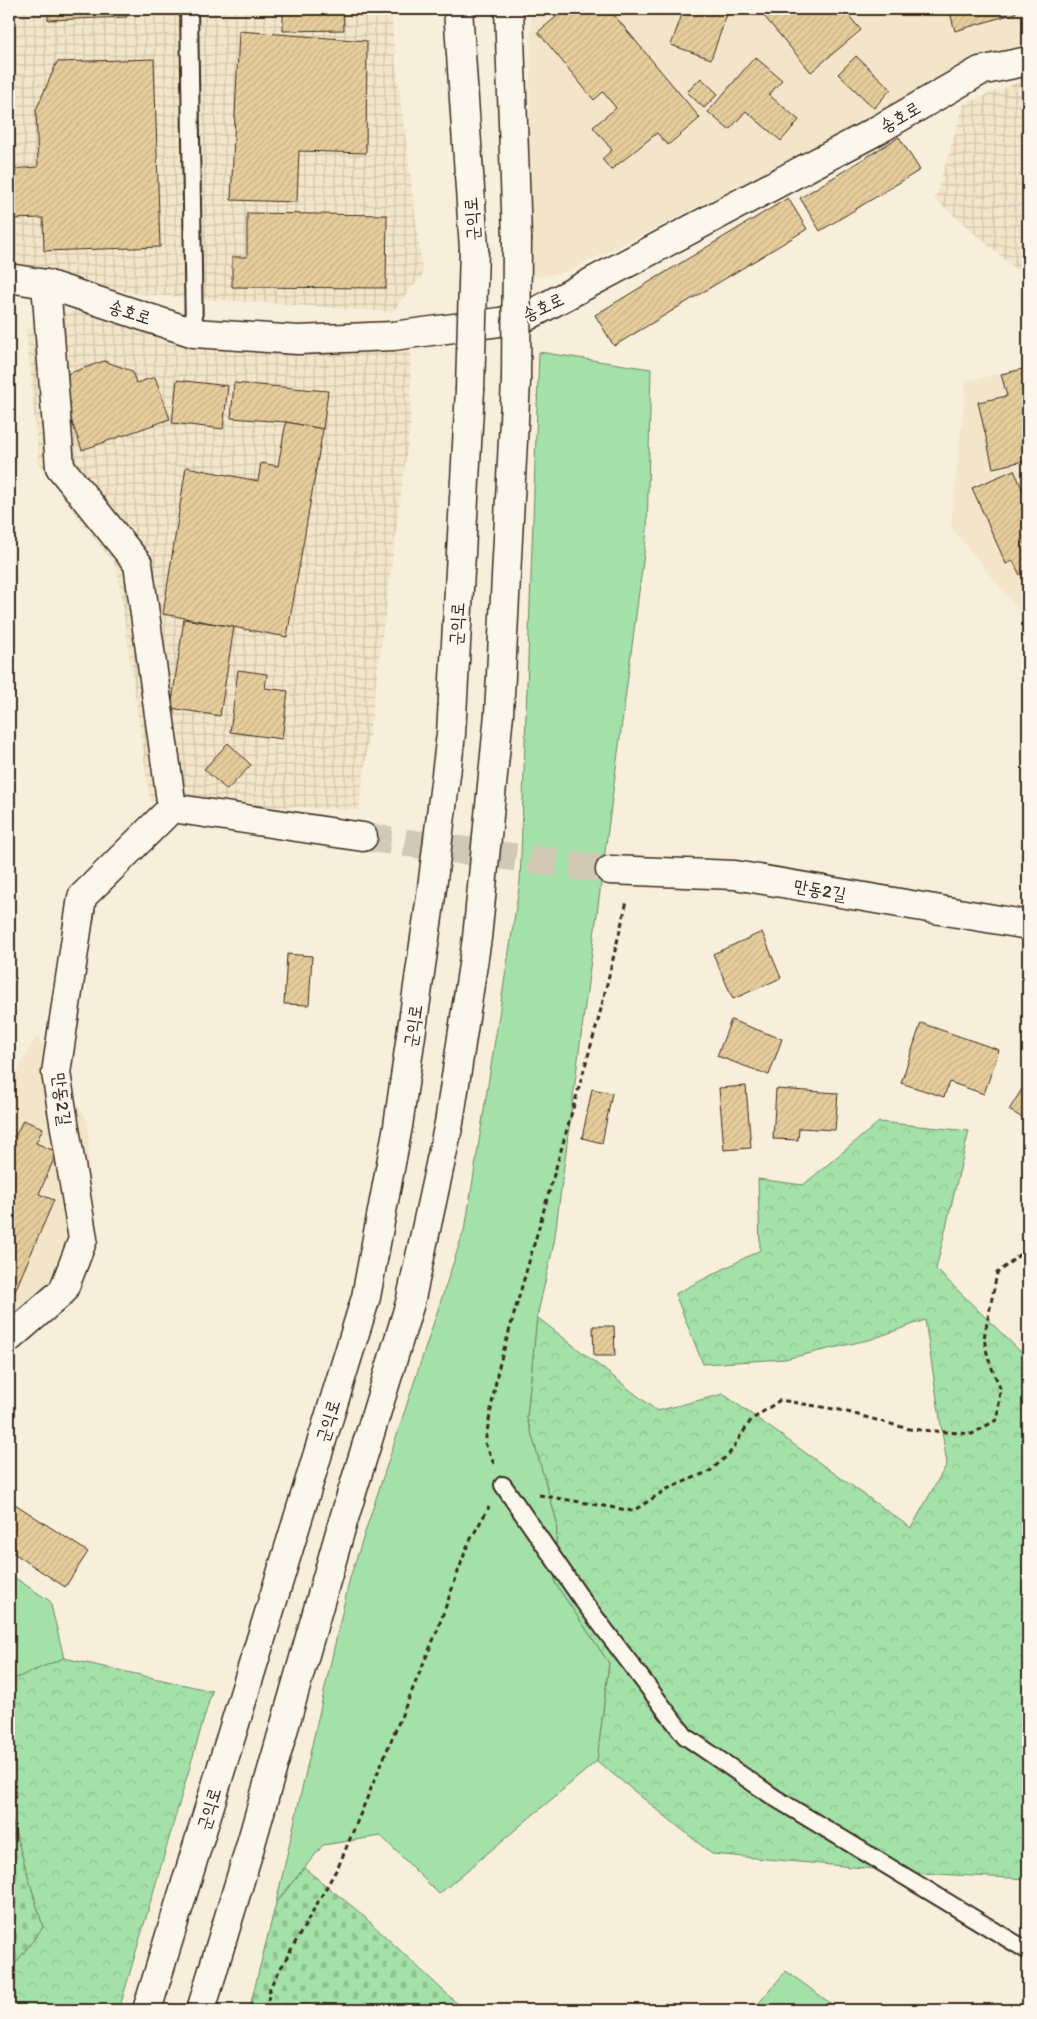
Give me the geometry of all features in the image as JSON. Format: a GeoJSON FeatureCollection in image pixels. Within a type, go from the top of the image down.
{"type":"FeatureCollection","features":[{"type":"Feature","properties":{"kind":"main road","name":"군익로"},"geometry":{"type":"LineString","coordinates":[[147,2010],[366,1297],[398,1126],[431,896],[451,734],[470,390],[474,249],[458,9]]}},
{"type":"Feature","properties":{"kind":"main road"},"geometry":{"type":"LineString","coordinates":[[201,2010],[250,1848],[342,1525],[410,1303],[449,1122],[477,938],[499,714],[516,381],[517,238],[509,9]]}},
{"type":"Feature","properties":{"kind":"main road","name":"송호로"},"geometry":{"type":"LineString","coordinates":[[9,278],[46,284],[194,333],[298,340],[392,336],[522,319],[874,132],[980,71],[1028,61]]}},
{"type":"Feature","properties":{"kind":"main road"},"geometry":{"type":"LineString","coordinates":[[46,284],[60,467],[138,564],[172,808],[363,837]]}},
{"type":"Feature","properties":{"kind":"main road","name":"만동2길"},"geometry":{"type":"LineString","coordinates":[[9,1338],[64,1291],[83,1239],[56,1073],[82,897],[172,808]]}},
{"type":"Feature","properties":{"kind":"main road","name":"만동2길"},"geometry":{"type":"LineString","coordinates":[[622,870],[735,875],[1028,925]]}},
{"type":"Feature","properties":{"kind":"lane"},"geometry":{"type":"LineString","coordinates":[[189,9],[194,333]]}},
{"type":"Feature","properties":{"kind":"lane"},"geometry":{"type":"LineString","coordinates":[[503,1485],[583,1600],[685,1736],[775,1798],[1028,1951]]}},
{"type":"Feature","properties":{"kind":"path"},"geometry":{"type":"LineString","coordinates":[[503,1485],[485,1443],[498,1370],[598,1021],[622,870]]}},
{"type":"Feature","properties":{"kind":"path"},"geometry":{"type":"LineString","coordinates":[[503,1485],[533,1494],[633,1511],[666,1489],[710,1471],[729,1454],[751,1420],[780,1400],[840,1410],[909,1428],[972,1434],[998,1419],[1000,1388],[988,1358],[984,1338],[997,1273],[1028,1248]]}},
{"type":"Feature","properties":{"kind":"path"},"geometry":{"type":"LineString","coordinates":[[267,2010],[270,1987],[339,1865],[437,1631],[468,1544],[503,1485]]}},
{"type":"Feature","properties":{"kind":"shaded area"},"geometry":{"type":"Polygon","coordinates":[[[9,9],[391,9],[395,58],[423,274],[392,312],[138,294],[9,272],[9,9]]]}},
{"type":"Feature","properties":{"kind":"shaded area"},"geometry":{"type":"Polygon","coordinates":[[[531,9],[1028,9],[1028,43],[567,272],[528,279],[531,9]]]}},
{"type":"Feature","properties":{"kind":"shaded area"},"geometry":{"type":"Polygon","coordinates":[[[1024,80],[1028,81],[1028,280],[935,199],[964,104],[1024,80]]]}},
{"type":"Feature","properties":{"kind":"shaded area"},"geometry":{"type":"Polygon","coordinates":[[[75,309],[411,352],[410,426],[359,810],[150,802],[117,568],[39,465],[26,329],[75,309]]]}},
{"type":"Feature","properties":{"kind":"shaded area"},"geometry":{"type":"Polygon","coordinates":[[[1028,367],[1028,622],[951,527],[966,381],[1028,367]]]}},
{"type":"Feature","properties":{"kind":"shaded area"},"geometry":{"type":"Polygon","coordinates":[[[37,1035],[88,1122],[90,1264],[9,1319],[9,1086],[37,1035]]]}},
{"type":"Feature","properties":{"kind":"green space"},"geometry":{"type":"Polygon","coordinates":[[[539,352],[651,369],[647,531],[554,1243],[537,1317],[527,1418],[557,1522],[555,1583],[609,1663],[597,1761],[439,1894],[381,1836],[323,1845],[276,1903],[350,1578],[466,1224],[520,882],[539,352]]]}},
{"type":"Feature","properties":{"kind":"green space"},"geometry":{"type":"Polygon","coordinates":[[[879,1122],[969,1131],[936,1269],[1028,1359],[1028,1879],[918,1873],[712,1854],[597,1761],[609,1663],[555,1583],[557,1522],[527,1418],[537,1317],[657,1411],[723,1394],[911,1528],[947,1464],[925,1320],[872,1339],[785,1359],[703,1364],[675,1294],[760,1250],[758,1179],[803,1185],[879,1122]]]}},
{"type":"Feature","properties":{"kind":"green space"},"geometry":{"type":"Polygon","coordinates":[[[9,1574],[50,1601],[64,1658],[9,1681],[9,1574]]]}},
{"type":"Feature","properties":{"kind":"green space"},"geometry":{"type":"Polygon","coordinates":[[[64,1658],[212,1691],[119,2010],[9,2010],[9,1972],[43,1927],[9,1811],[9,1681],[64,1658]]]}},
{"type":"Feature","properties":{"kind":"green space"},"geometry":{"type":"Polygon","coordinates":[[[9,1824],[13,1825],[43,1927],[9,1972],[9,1824]]]}},
{"type":"Feature","properties":{"kind":"green space"},"geometry":{"type":"Polygon","coordinates":[[[304,1868],[358,1911],[464,2010],[249,2010],[276,1903],[304,1868]]]}},
{"type":"Feature","properties":{"kind":"green space"},"geometry":{"type":"Polygon","coordinates":[[[786,1971],[840,2010],[753,2010],[786,1971]]]}},
{"type":"Feature","properties":{"kind":"building"},"geometry":{"type":"Polygon","coordinates":[[[48,9],[127,9],[127,17],[48,20],[48,9]]]}},
{"type":"Feature","properties":{"kind":"building"},"geometry":{"type":"Polygon","coordinates":[[[283,9],[343,9],[344,30],[283,31],[283,9]]]}},
{"type":"Feature","properties":{"kind":"building"},"geometry":{"type":"Polygon","coordinates":[[[566,9],[609,9],[700,118],[668,145],[657,133],[611,170],[602,159],[612,150],[593,127],[616,108],[603,92],[594,100],[538,32],[566,9]]]}},
{"type":"Feature","properties":{"kind":"building"},"geometry":{"type":"Polygon","coordinates":[[[684,9],[729,9],[711,59],[671,45],[684,9]]]}},
{"type":"Feature","properties":{"kind":"building"},"geometry":{"type":"Polygon","coordinates":[[[758,9],[843,9],[861,30],[811,72],[758,9]]]}},
{"type":"Feature","properties":{"kind":"building"},"geometry":{"type":"Polygon","coordinates":[[[949,9],[1014,9],[1016,13],[955,31],[949,9]]]}},
{"type":"Feature","properties":{"kind":"building"},"geometry":{"type":"Polygon","coordinates":[[[239,31],[367,41],[366,153],[299,151],[297,202],[231,200],[239,31]]]}},
{"type":"Feature","properties":{"kind":"building"},"geometry":{"type":"Polygon","coordinates":[[[856,56],[891,89],[874,108],[838,74],[856,56]]]}},
{"type":"Feature","properties":{"kind":"building"},"geometry":{"type":"Polygon","coordinates":[[[755,57],[782,80],[769,95],[799,120],[781,141],[746,111],[729,130],[708,112],[755,57]]]}},
{"type":"Feature","properties":{"kind":"building"},"geometry":{"type":"Polygon","coordinates":[[[154,59],[160,247],[44,251],[43,218],[9,219],[9,169],[38,167],[36,110],[57,62],[154,59]]]}},
{"type":"Feature","properties":{"kind":"building"},"geometry":{"type":"Polygon","coordinates":[[[701,78],[718,94],[704,108],[687,92],[701,78]]]}},
{"type":"Feature","properties":{"kind":"building"},"geometry":{"type":"Polygon","coordinates":[[[899,137],[920,170],[820,231],[800,198],[899,137]]]}},
{"type":"Feature","properties":{"kind":"building"},"geometry":{"type":"Polygon","coordinates":[[[788,198],[807,229],[614,346],[595,315],[788,198]]]}},
{"type":"Feature","properties":{"kind":"building"},"geometry":{"type":"Polygon","coordinates":[[[247,213],[387,215],[386,288],[232,287],[232,257],[247,257],[247,213]]]}},
{"type":"Feature","properties":{"kind":"building"},"geometry":{"type":"Polygon","coordinates":[[[104,361],[132,371],[136,383],[155,377],[170,419],[82,450],[56,378],[104,361]]]}},
{"type":"Feature","properties":{"kind":"building"},"geometry":{"type":"Polygon","coordinates":[[[1028,368],[1028,460],[993,468],[978,402],[1007,396],[1001,374],[1028,368]]]}},
{"type":"Feature","properties":{"kind":"building"},"geometry":{"type":"Polygon","coordinates":[[[177,380],[228,386],[223,429],[172,423],[177,380]]]}},
{"type":"Feature","properties":{"kind":"building"},"geometry":{"type":"Polygon","coordinates":[[[234,383],[328,391],[323,429],[286,422],[231,418],[234,383]]]}},
{"type":"Feature","properties":{"kind":"building"},"geometry":{"type":"Polygon","coordinates":[[[286,422],[323,429],[287,637],[163,614],[186,467],[258,481],[261,463],[278,466],[286,422]]]}},
{"type":"Feature","properties":{"kind":"building"},"geometry":{"type":"Polygon","coordinates":[[[1014,470],[1028,502],[1028,572],[1020,575],[1013,561],[1006,564],[972,488],[1014,470]]]}},
{"type":"Feature","properties":{"kind":"building"},"geometry":{"type":"Polygon","coordinates":[[[184,619],[234,627],[220,716],[171,708],[184,619]]]}},
{"type":"Feature","properties":{"kind":"building"},"geometry":{"type":"Polygon","coordinates":[[[238,670],[267,674],[265,688],[288,691],[282,739],[230,732],[238,670]]]}},
{"type":"Feature","properties":{"kind":"building"},"geometry":{"type":"Polygon","coordinates":[[[228,743],[251,765],[227,790],[204,769],[228,743]]]}},
{"type":"Feature","properties":{"kind":"building"},"geometry":{"type":"Polygon","coordinates":[[[762,932],[781,978],[733,999],[713,954],[762,932]]]}},
{"type":"Feature","properties":{"kind":"building"},"geometry":{"type":"Polygon","coordinates":[[[287,954],[312,956],[309,1005],[284,1004],[287,954]]]}},
{"type":"Feature","properties":{"kind":"building"},"geometry":{"type":"Polygon","coordinates":[[[731,1020],[782,1039],[769,1075],[717,1056],[731,1020]]]}},
{"type":"Feature","properties":{"kind":"building"},"geometry":{"type":"Polygon","coordinates":[[[921,1023],[999,1050],[984,1094],[949,1082],[944,1097],[901,1083],[921,1023]]]}},
{"type":"Feature","properties":{"kind":"building"},"geometry":{"type":"Polygon","coordinates":[[[746,1086],[751,1148],[724,1150],[719,1088],[746,1086]]]}},
{"type":"Feature","properties":{"kind":"building"},"geometry":{"type":"Polygon","coordinates":[[[592,1089],[612,1093],[602,1143],[582,1138],[592,1089]]]}},
{"type":"Feature","properties":{"kind":"building"},"geometry":{"type":"Polygon","coordinates":[[[776,1089],[838,1093],[835,1130],[799,1128],[798,1140],[773,1139],[776,1089]]]}},
{"type":"Feature","properties":{"kind":"building"},"geometry":{"type":"Polygon","coordinates":[[[1022,1089],[1028,1093],[1028,1121],[1009,1110],[1022,1089]]]}},
{"type":"Feature","properties":{"kind":"building"},"geometry":{"type":"Polygon","coordinates":[[[23,1120],[43,1128],[36,1143],[57,1152],[39,1194],[54,1200],[15,1291],[9,1289],[9,1134],[15,1137],[23,1120]]]}},
{"type":"Feature","properties":{"kind":"building"},"geometry":{"type":"Polygon","coordinates":[[[593,1326],[614,1326],[615,1356],[594,1356],[593,1326]]]}},
{"type":"Feature","properties":{"kind":"building"},"geometry":{"type":"Polygon","coordinates":[[[9,1500],[88,1552],[65,1587],[9,1550],[9,1500]]]}},
{"type":"Feature","properties":{"kind":"tunnel"},"geometry":{"type":"LineString","coordinates":[[363,837],[610,870]]}}]}
